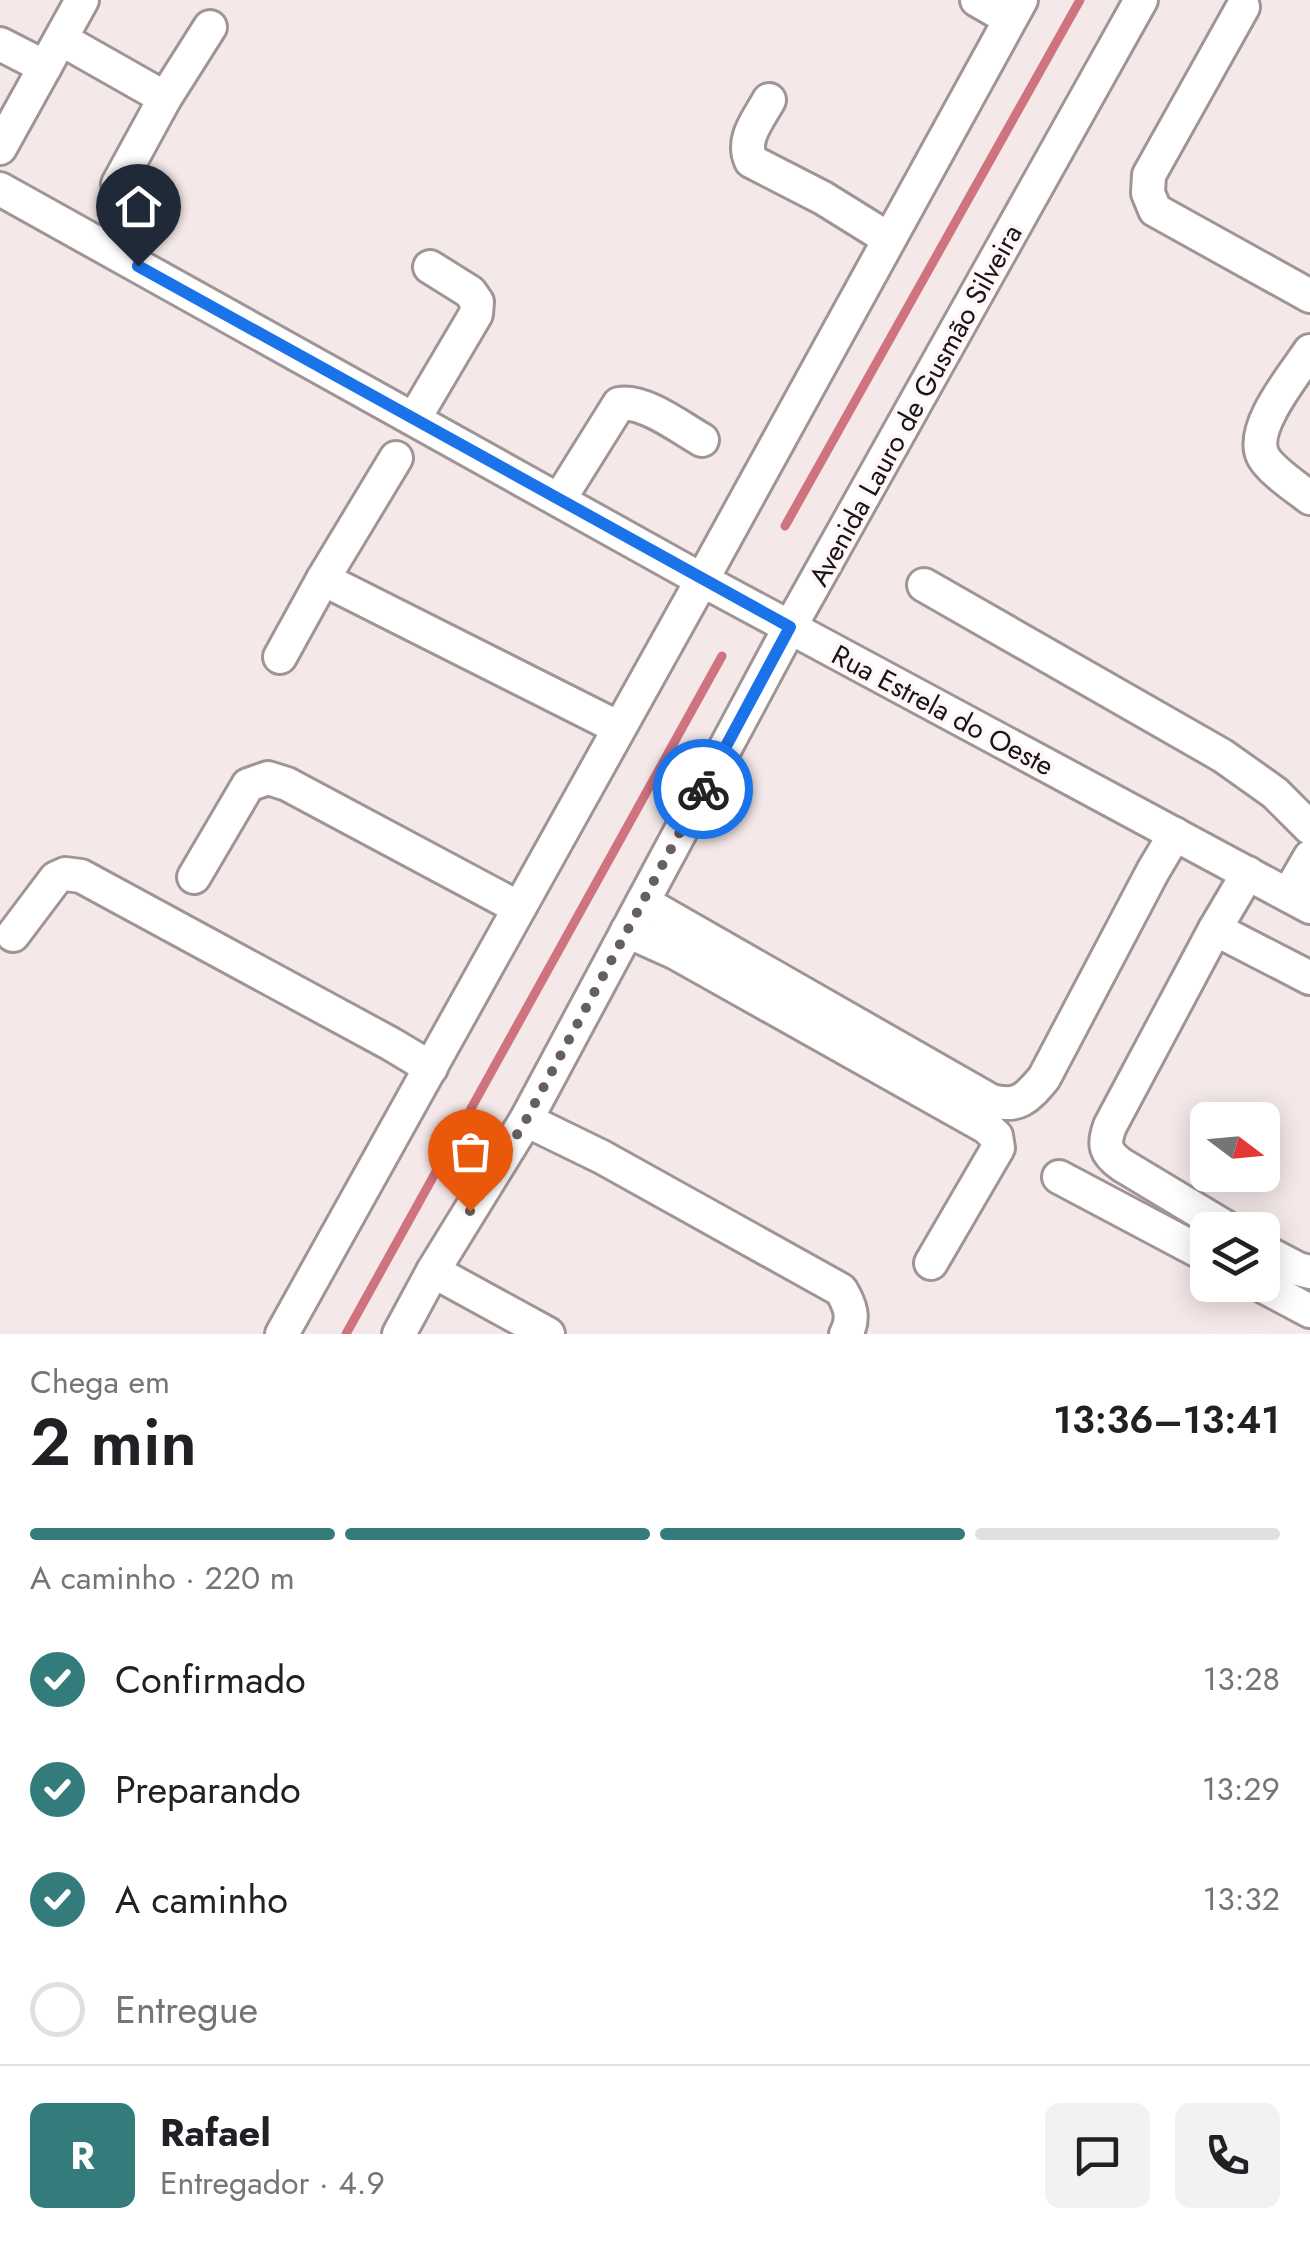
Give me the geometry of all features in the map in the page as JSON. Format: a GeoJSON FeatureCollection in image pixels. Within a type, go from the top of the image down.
{"type":"FeatureCollection","features":[{"type":"Feature","properties":{"kind":"street"},"geometry":{"type":"LineString","coordinates":[[0,148],[82,0]]}},
{"type":"Feature","properties":{"kind":"street"},"geometry":{"type":"LineString","coordinates":[[282,1334],[1016,9],[976,0]]}},
{"type":"Feature","properties":{"kind":"street","name":"Avenida Lauro de Gusmão Silveira"},"geometry":{"type":"LineString","coordinates":[[403,1333],[433,1271],[526,1120],[790,627],[1141,0]]}},
{"type":"Feature","properties":{"kind":"street"},"geometry":{"type":"LineString","coordinates":[[1242,7],[1149,174],[1148,193],[1155,210],[1310,296]]}},
{"type":"Feature","properties":{"kind":"street"},"geometry":{"type":"LineString","coordinates":[[118,184],[210,26]]}},
{"type":"Feature","properties":{"kind":"street"},"geometry":{"type":"LineString","coordinates":[[0,44],[53,53],[165,98]]}},
{"type":"Feature","properties":{"kind":"street"},"geometry":{"type":"LineString","coordinates":[[769,100],[748,138],[746,151],[751,162],[823,198],[889,239]]}},
{"type":"Feature","properties":{"kind":"street","name":"Rua Estrela do Oeste"},"geometry":{"type":"LineString","coordinates":[[0,189],[702,580],[1299,901]]}},
{"type":"Feature","properties":{"kind":"street"},"geometry":{"type":"LineString","coordinates":[[414,420],[476,314],[477,302],[470,292],[430,267]]}},
{"type":"Feature","properties":{"kind":"street"},"geometry":{"type":"LineString","coordinates":[[1310,350],[1266,418],[1260,444],[1272,467],[1310,498]]}},
{"type":"Feature","properties":{"kind":"street"},"geometry":{"type":"LineString","coordinates":[[559,500],[620,404],[641,406],[702,440]]}},
{"type":"Feature","properties":{"kind":"street"},"geometry":{"type":"LineString","coordinates":[[280,656],[396,458]]}},
{"type":"Feature","properties":{"kind":"street"},"geometry":{"type":"LineString","coordinates":[[323,579],[620,728]]}},
{"type":"Feature","properties":{"kind":"street"},"geometry":{"type":"LineString","coordinates":[[924,584],[1223,756],[1276,792],[1310,828]]}},
{"type":"Feature","properties":{"kind":"street"},"geometry":{"type":"LineString","coordinates":[[194,877],[248,786],[268,778],[287,784],[519,908]]}},
{"type":"Feature","properties":{"kind":"street"},"geometry":{"type":"LineString","coordinates":[[635,916],[1006,1105],[1021,1101],[1044,1078],[1175,834]]}},
{"type":"Feature","properties":{"kind":"street"},"geometry":{"type":"LineString","coordinates":[[1299,901],[1310,857]]}},
{"type":"Feature","properties":{"kind":"street"},"geometry":{"type":"LineString","coordinates":[[1200,1212],[1122,1165],[1109,1154],[1104,1142],[1248,873]]}},
{"type":"Feature","properties":{"kind":"street"},"geometry":{"type":"LineString","coordinates":[[13,936],[56,878],[66,874],[81,876],[431,1068]]}},
{"type":"Feature","properties":{"kind":"street"},"geometry":{"type":"LineString","coordinates":[[635,916],[676,953],[996,1136],[998,1148],[932,1263]]}},
{"type":"Feature","properties":{"kind":"street"},"geometry":{"type":"LineString","coordinates":[[1215,929],[1310,978]]}},
{"type":"Feature","properties":{"kind":"street"},"geometry":{"type":"LineString","coordinates":[[526,1120],[602,1157],[841,1290],[852,1310],[846,1334]]}},
{"type":"Feature","properties":{"kind":"street"},"geometry":{"type":"LineString","coordinates":[[1059,1177],[1190,1246]]}},
{"type":"Feature","properties":{"kind":"street"},"geometry":{"type":"LineString","coordinates":[[1280,1260],[1310,1272]]}},
{"type":"Feature","properties":{"kind":"street"},"geometry":{"type":"LineString","coordinates":[[433,1271],[548,1334]]}},
{"type":"Feature","properties":{"kind":"street"},"geometry":{"type":"LineString","coordinates":[[1280,1295],[1310,1311]]}},
{"type":"Feature","properties":{"kind":"waterway"},"geometry":{"type":"LineString","coordinates":[[785,526],[1080,0]]}},
{"type":"Feature","properties":{"kind":"waterway"},"geometry":{"type":"LineString","coordinates":[[346,1334],[722,656]]}},
{"type":"Feature","properties":{"kind":"way so far"},"geometry":{"type":"LineString","coordinates":[[470,1211],[526,1120],[703,789]]}},
{"type":"Feature","properties":{"kind":"route"},"geometry":{"type":"LineString","coordinates":[[138,266],[790,627],[703,789]]}}]}
